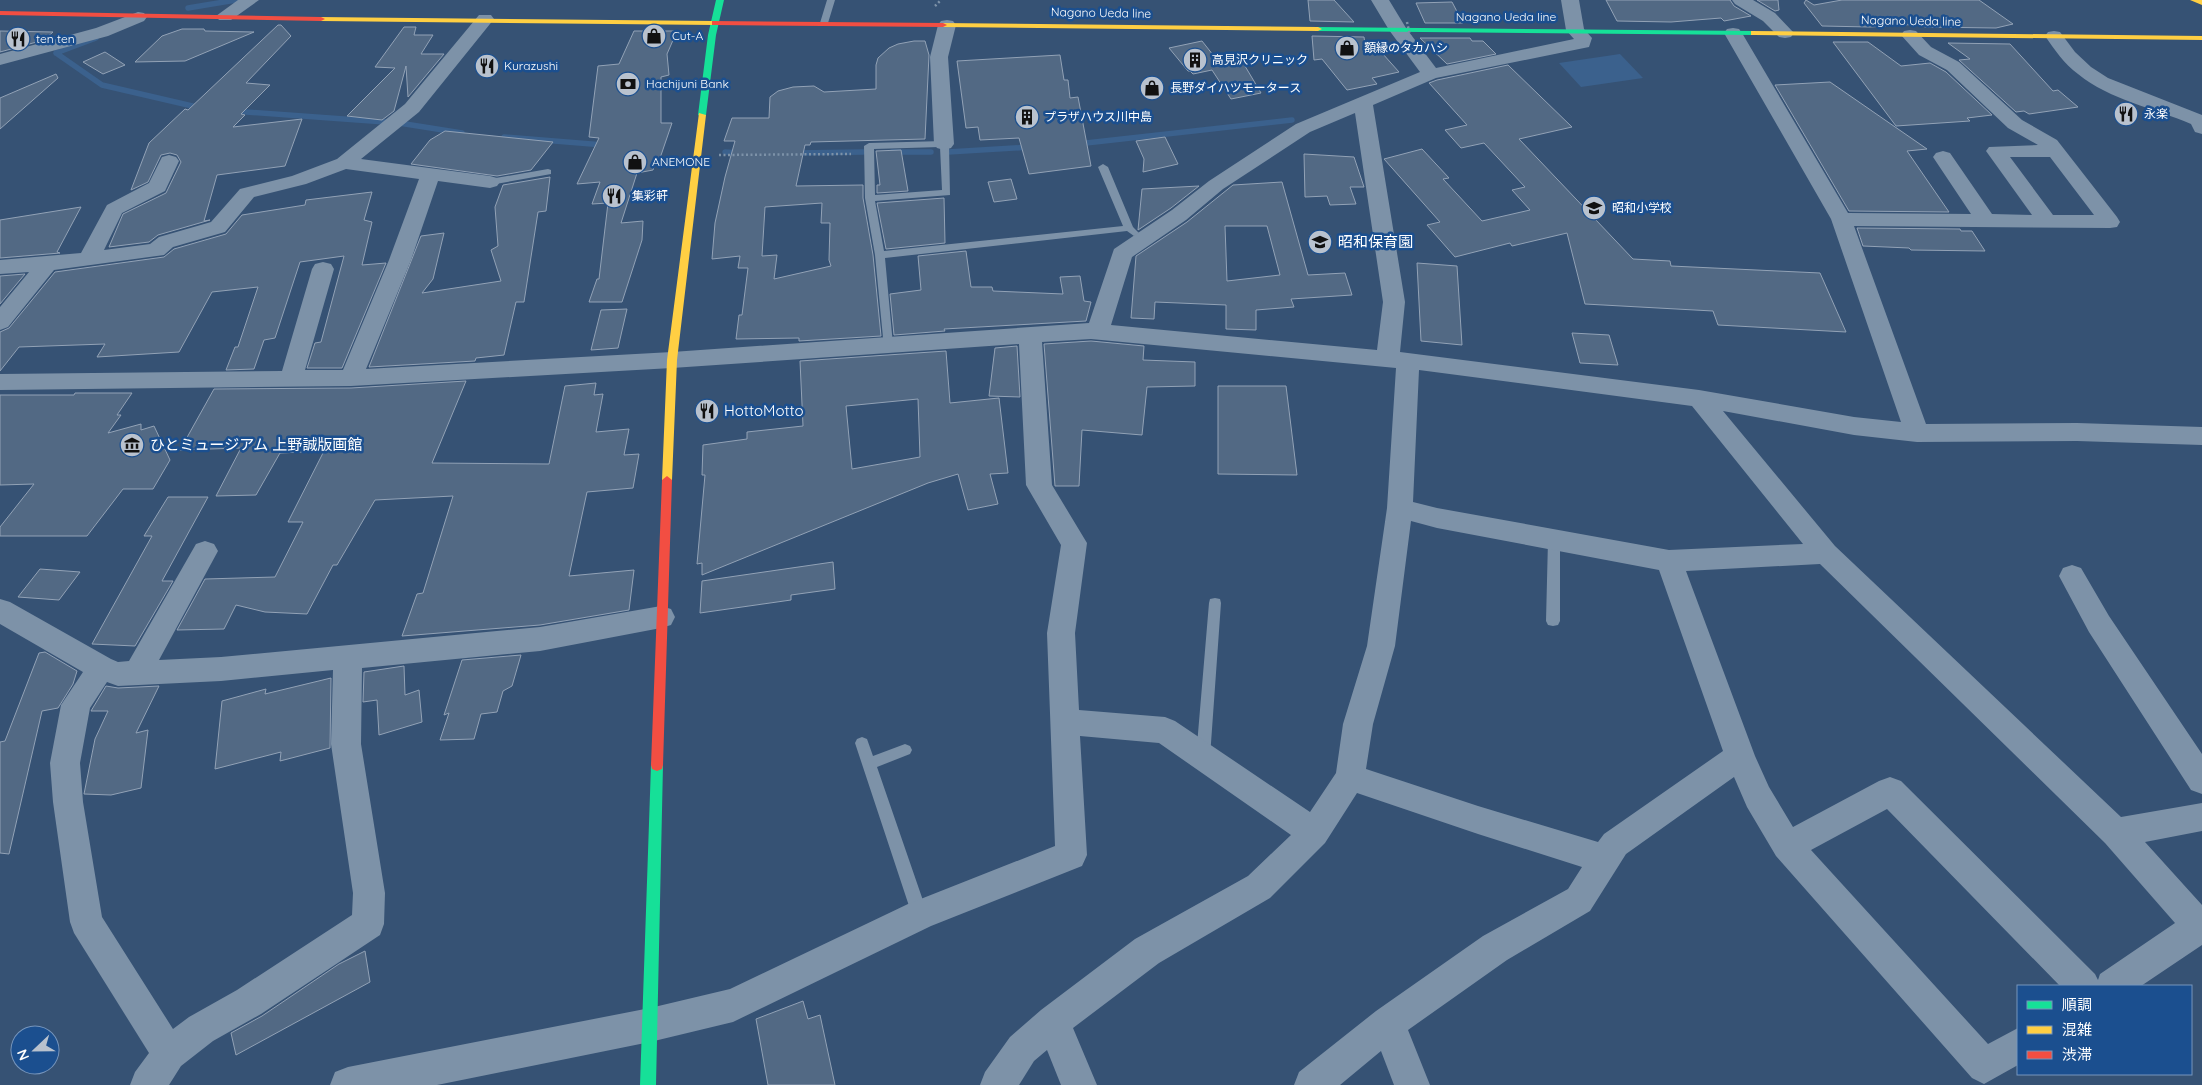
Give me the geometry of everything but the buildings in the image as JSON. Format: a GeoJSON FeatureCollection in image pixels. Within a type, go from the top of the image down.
{"type":"FeatureCollection","features":[{"type":"Feature","properties":{"kind":"main road"},"geometry":{"type":"LineString","coordinates":[[648,1085],[661,617],[672,360],[715,21],[720,0]]}},
{"type":"Feature","properties":{"kind":"main road"},"geometry":{"type":"LineString","coordinates":[[2194,0],[2202,3]]}},
{"type":"Feature","properties":{"kind":"main road","name":"Nagano Ueda line"},"geometry":{"type":"LineString","coordinates":[[0,14],[715,21],[1405,31],[1575,30],[2202,38]]}},
{"type":"Feature","properties":{"kind":"street"},"geometry":{"type":"LineString","coordinates":[[225,16],[250,0]]}},
{"type":"Feature","properties":{"kind":"street"},"geometry":{"type":"LineString","coordinates":[[1380,0],[1405,31],[1431,74]]}},
{"type":"Feature","properties":{"kind":"street"},"geometry":{"type":"LineString","coordinates":[[1098,332],[1122,254],[1135,234],[1179,215],[1216,185],[1303,128],[1362,102],[1431,74],[1583,43],[1582,38],[1575,30],[1570,0]]}},
{"type":"Feature","properties":{"kind":"street"},"geometry":{"type":"LineString","coordinates":[[1741,0],[1769,17],[1785,33]]}},
{"type":"Feature","properties":{"kind":"street"},"geometry":{"type":"LineString","coordinates":[[0,60],[102,32],[138,16]]}},
{"type":"Feature","properties":{"kind":"street"},"geometry":{"type":"LineString","coordinates":[[0,267],[47,264],[156,250],[166,242],[218,227],[247,193],[299,180],[344,163],[412,108],[485,19]]}},
{"type":"Feature","properties":{"kind":"street"},"geometry":{"type":"LineString","coordinates":[[944,144],[939,57],[946,24]]}},
{"type":"Feature","properties":{"kind":"street"},"geometry":{"type":"LineString","coordinates":[[1733,33],[1841,219],[1917,433]]}},
{"type":"Feature","properties":{"kind":"street"},"geometry":{"type":"LineString","coordinates":[[1841,219],[2110,222],[2050,144],[2015,124],[1953,66],[1925,51],[1910,35]]}},
{"type":"Feature","properties":{"kind":"street"},"geometry":{"type":"LineString","coordinates":[[2054,36],[2063,50],[2083,71],[2104,85],[2186,115],[2199,122],[2202,128]]}},
{"type":"Feature","properties":{"kind":"street"},"geometry":{"type":"LineString","coordinates":[[998,1085],[1022,1049],[1053,1022],[1147,951],[1258,887],[1314,833],[1350,777],[1358,724],[1381,646],[1400,508],[1398,360],[1394,302],[1362,102]]}},
{"type":"Feature","properties":{"kind":"street"},"geometry":{"type":"LineString","coordinates":[[2047,221],[1996,151],[2056,151]]}},
{"type":"Feature","properties":{"kind":"street"},"geometry":{"type":"LineString","coordinates":[[1944,157],[1986,221]]}},
{"type":"Feature","properties":{"kind":"street"},"geometry":{"type":"LineString","coordinates":[[89,258],[114,209],[158,187],[169,161]]}},
{"type":"Feature","properties":{"kind":"street"},"geometry":{"type":"LineString","coordinates":[[344,163],[490,182]]}},
{"type":"Feature","properties":{"kind":"street"},"geometry":{"type":"LineString","coordinates":[[352,378],[400,260],[431,174]]}},
{"type":"Feature","properties":{"kind":"street"},"geometry":{"type":"LineString","coordinates":[[0,322],[47,264]]}},
{"type":"Feature","properties":{"kind":"street"},"geometry":{"type":"LineString","coordinates":[[292,378],[323,269]]}},
{"type":"Feature","properties":{"kind":"street"},"geometry":{"type":"LineString","coordinates":[[0,382],[352,378],[672,360],[1098,332],[1398,360],[1699,398],[1854,426],[1917,433],[2077,432],[2202,436]]}},
{"type":"Feature","properties":{"kind":"street"},"geometry":{"type":"LineString","coordinates":[[348,1085],[650,1025],[733,1005],[920,915],[1071,855],[1061,633],[1074,543],[1064,530],[1038,485],[1030,335]]}},
{"type":"Feature","properties":{"kind":"street"},"geometry":{"type":"LineString","coordinates":[[1699,398],[1826,554],[2116,833],[2201,928],[2114,985]]}},
{"type":"Feature","properties":{"kind":"street"},"geometry":{"type":"LineString","coordinates":[[1400,508],[1437,518],[1669,561],[1826,554]]}},
{"type":"Feature","properties":{"kind":"street"},"geometry":{"type":"LineString","coordinates":[[138,672],[205,551]]}},
{"type":"Feature","properties":{"kind":"street"},"geometry":{"type":"LineString","coordinates":[[1669,561],[1740,756],[1758,797],[1787,846],[1984,1066],[2017,1046]]}},
{"type":"Feature","properties":{"kind":"street"},"geometry":{"type":"LineString","coordinates":[[2072,576],[2099,624],[2202,780]]}},
{"type":"Feature","properties":{"kind":"street"},"geometry":{"type":"LineString","coordinates":[[0,610],[100,668],[118,674],[221,669],[540,639],[661,617]]}},
{"type":"Feature","properties":{"kind":"street"},"geometry":{"type":"LineString","coordinates":[[148,1085],[169,1054],[201,1029],[248,1002],[368,924],[370,893],[346,744],[348,657]]}},
{"type":"Feature","properties":{"kind":"street"},"geometry":{"type":"LineString","coordinates":[[100,668],[76,706],[66,763],[68,802],[86,922],[169,1054]]}},
{"type":"Feature","properties":{"kind":"street"},"geometry":{"type":"LineString","coordinates":[[1065,722],[1165,730],[1314,833]]}},
{"type":"Feature","properties":{"kind":"street"},"geometry":{"type":"LineString","coordinates":[[1312,1085],[1388,1023],[1495,948],[1578,900],[1615,844],[1740,756]]}},
{"type":"Feature","properties":{"kind":"street"},"geometry":{"type":"LineString","coordinates":[[1350,777],[1478,820],[1605,859]]}},
{"type":"Feature","properties":{"kind":"street"},"geometry":{"type":"LineString","coordinates":[[1787,846],[1890,791],[2083,985]]}},
{"type":"Feature","properties":{"kind":"street"},"geometry":{"type":"LineString","coordinates":[[2116,833],[2202,817]]}},
{"type":"Feature","properties":{"kind":"street"},"geometry":{"type":"LineString","coordinates":[[1053,1022],[1079,1085]]}},
{"type":"Feature","properties":{"kind":"street"},"geometry":{"type":"LineString","coordinates":[[1388,1023],[1412,1085]]}},
{"type":"Feature","properties":{"kind":"lane"},"geometry":{"type":"LineString","coordinates":[[824,23],[831,0]]}},
{"type":"Feature","properties":{"kind":"lane"},"geometry":{"type":"LineString","coordinates":[[870,198],[947,193],[944,144],[870,146],[870,198],[880,254],[888,346]]}},
{"type":"Feature","properties":{"kind":"lane"},"geometry":{"type":"LineString","coordinates":[[880,254],[1135,234],[1103,168]]}},
{"type":"Feature","properties":{"kind":"lane"},"geometry":{"type":"LineString","coordinates":[[490,182],[548,172]]}},
{"type":"Feature","properties":{"kind":"lane"},"geometry":{"type":"LineString","coordinates":[[1553,621],[1554,540]]}},
{"type":"Feature","properties":{"kind":"lane"},"geometry":{"type":"LineString","coordinates":[[1203,757],[1215,602]]}},
{"type":"Feature","properties":{"kind":"lane"},"geometry":{"type":"LineString","coordinates":[[862,743],[920,915]]}},
{"type":"Feature","properties":{"kind":"lane"},"geometry":{"type":"LineString","coordinates":[[869,764],[905,750]]}},
{"type":"Feature","properties":{"kind":"path"},"geometry":{"type":"LineString","coordinates":[[714,155],[870,154]]}},
{"type":"Feature","properties":{"kind":"water"},"geometry":{"type":"Polygon","coordinates":[[[1620,54],[1643,78],[1581,87],[1559,63],[1620,54]]]}},
{"type":"Feature","properties":{"kind":"waterway"},"geometry":{"type":"LineString","coordinates":[[188,8],[236,0]]}},
{"type":"Feature","properties":{"kind":"waterway"},"geometry":{"type":"LineString","coordinates":[[96,38],[56,53],[102,85],[201,108]]}},
{"type":"Feature","properties":{"kind":"waterway"},"geometry":{"type":"LineString","coordinates":[[233,111],[399,123],[462,133]]}},
{"type":"Feature","properties":{"kind":"waterway"},"geometry":{"type":"LineString","coordinates":[[1077,144],[1292,120]]}},
{"type":"Feature","properties":{"kind":"waterway"},"geometry":{"type":"LineString","coordinates":[[504,137],[604,145]]}},
{"type":"Feature","properties":{"kind":"waterway"},"geometry":{"type":"LineString","coordinates":[[948,152],[1031,147]]}},
{"type":"Feature","properties":{"kind":"waterway"},"geometry":{"type":"LineString","coordinates":[[725,152],[740,153]]}},
{"type":"Feature","properties":{"kind":"waterway"},"geometry":{"type":"LineString","coordinates":[[794,153],[863,152]]}},
{"type":"Feature","properties":{"kind":"waterway"},"geometry":{"type":"LineString","coordinates":[[892,152],[931,152]]}},
{"type":"Feature","properties":{"kind":"traffic: fast"},"geometry":{"type":"LineString","coordinates":[[702,115],[712,35],[720,0]]}},
{"type":"Feature","properties":{"kind":"traffic: fast"},"geometry":{"type":"LineString","coordinates":[[1318,29],[1754,33]]}},
{"type":"Feature","properties":{"kind":"traffic: fast"},"geometry":{"type":"LineString","coordinates":[[648,1085],[657,765]]}},
{"type":"Feature","properties":{"kind":"traffic: slow"},"geometry":{"type":"LineString","coordinates":[[2194,0],[2202,3]]}},
{"type":"Feature","properties":{"kind":"traffic: slow"},"geometry":{"type":"LineString","coordinates":[[321,19],[715,23]]}},
{"type":"Feature","properties":{"kind":"traffic: slow"},"geometry":{"type":"LineString","coordinates":[[943,25],[1318,29]]}},
{"type":"Feature","properties":{"kind":"traffic: slow"},"geometry":{"type":"LineString","coordinates":[[1754,33],[2202,38]]}},
{"type":"Feature","properties":{"kind":"traffic: slow"},"geometry":{"type":"LineString","coordinates":[[667,480],[672,360],[702,115]]}},
{"type":"Feature","properties":{"kind":"traffic: jam"},"geometry":{"type":"LineString","coordinates":[[0,13],[321,19]]}},
{"type":"Feature","properties":{"kind":"traffic: jam"},"geometry":{"type":"LineString","coordinates":[[715,23],[943,25]]}},
{"type":"Feature","properties":{"kind":"traffic: jam"},"geometry":{"type":"LineString","coordinates":[[657,765],[667,480]]}},
{"type":"Feature","properties":{"kind":"place","name":"Cut-A"},"geometry":{"type":"Point","coordinates":[654,36]}},
{"type":"Feature","properties":{"kind":"place","name":"ten ten"},"geometry":{"type":"Point","coordinates":[18,39]}},
{"type":"Feature","properties":{"kind":"place","name":"額縁のタカハシ"},"geometry":{"type":"Point","coordinates":[1347,48]}},
{"type":"Feature","properties":{"kind":"place","name":"高見沢クリニック"},"geometry":{"type":"Point","coordinates":[1195,60]}},
{"type":"Feature","properties":{"kind":"place","name":"Kurazushi"},"geometry":{"type":"Point","coordinates":[487,66]}},
{"type":"Feature","properties":{"kind":"place","name":"Hachijuni Bank"},"geometry":{"type":"Point","coordinates":[628,84]}},
{"type":"Feature","properties":{"kind":"place","name":"長野ダイハツモータース"},"geometry":{"type":"Point","coordinates":[1152,88]}},
{"type":"Feature","properties":{"kind":"place","name":"永楽"},"geometry":{"type":"Point","coordinates":[2126,114]}},
{"type":"Feature","properties":{"kind":"place","name":"プラザハウス川中島"},"geometry":{"type":"Point","coordinates":[1027,117]}},
{"type":"Feature","properties":{"kind":"place","name":"ANEMONE"},"geometry":{"type":"Point","coordinates":[635,162]}},
{"type":"Feature","properties":{"kind":"place","name":"集彩軒"},"geometry":{"type":"Point","coordinates":[614,196]}},
{"type":"Feature","properties":{"kind":"place","name":"昭和小学校"},"geometry":{"type":"Point","coordinates":[1594,208]}},
{"type":"Feature","properties":{"kind":"place","name":"昭和保育園"},"geometry":{"type":"Point","coordinates":[1320,242]}},
{"type":"Feature","properties":{"kind":"place","name":"HottoMotto"},"geometry":{"type":"Point","coordinates":[707,411]}},
{"type":"Feature","properties":{"kind":"place","name":"ひとミュージアム 上野誠版画館"},"geometry":{"type":"Point","coordinates":[132,445]}}]}
